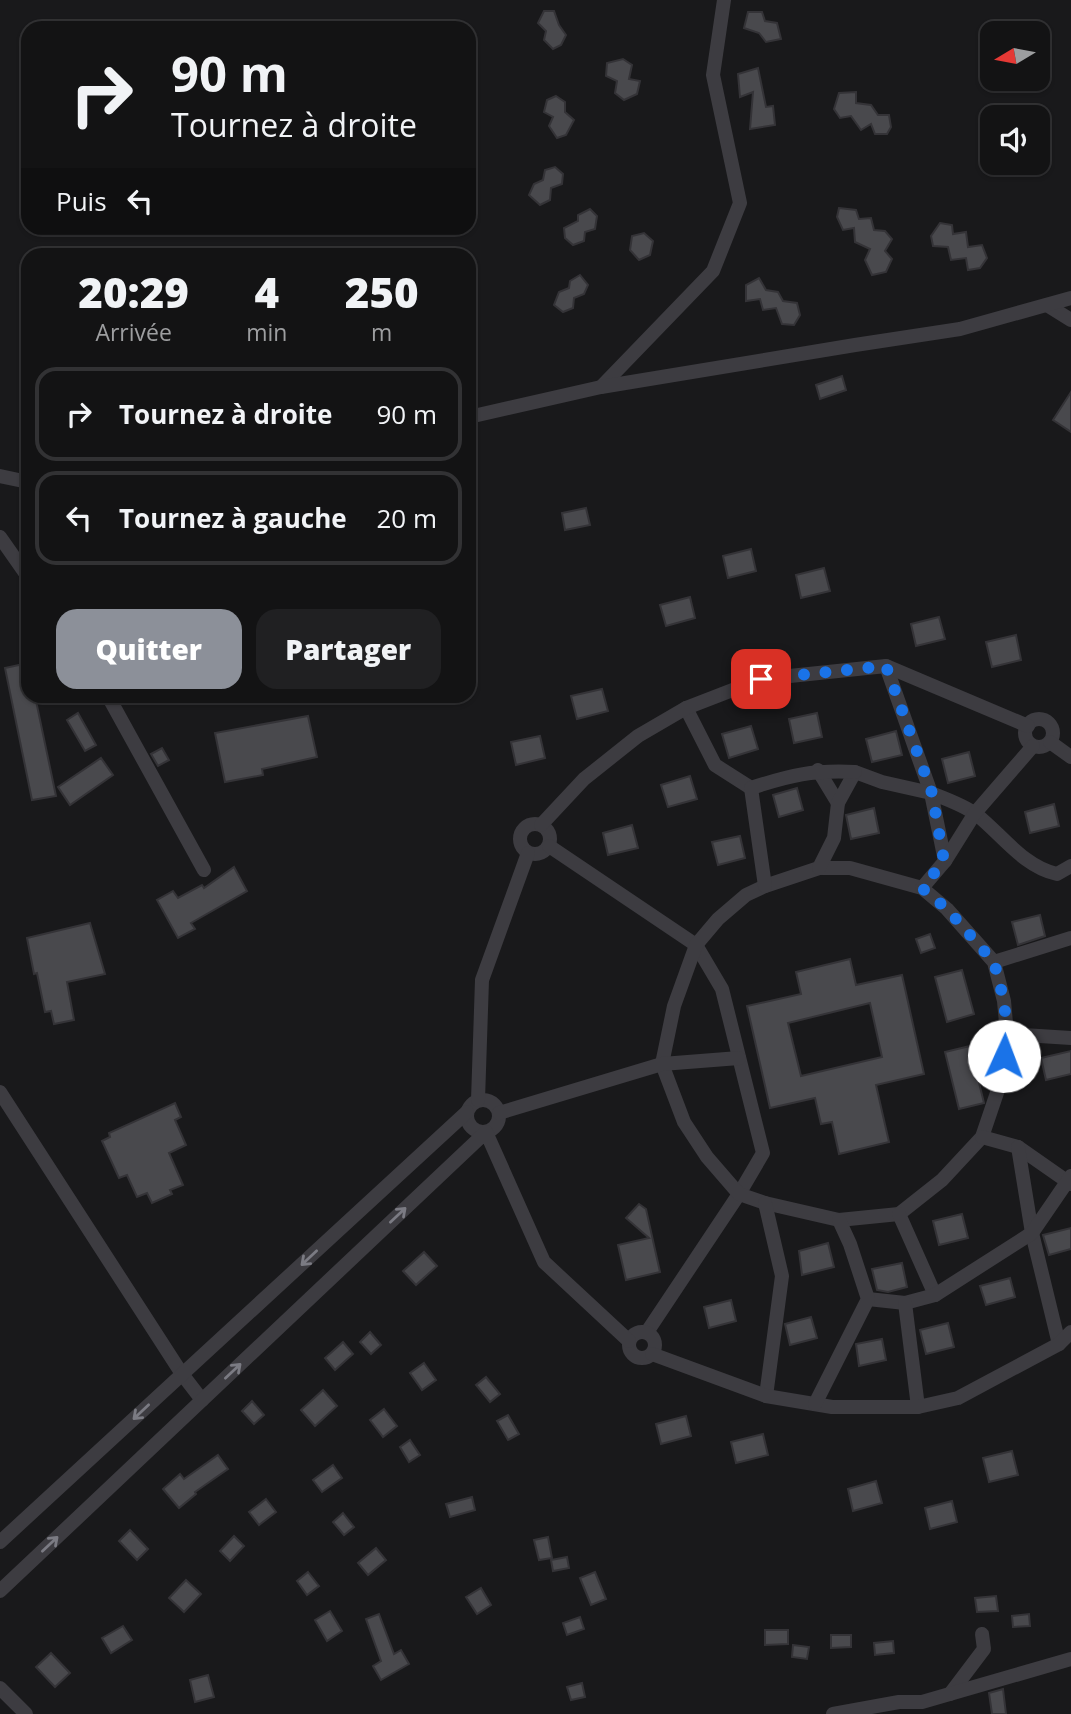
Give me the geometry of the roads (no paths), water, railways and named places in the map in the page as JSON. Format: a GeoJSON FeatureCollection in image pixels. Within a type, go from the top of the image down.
{"type":"FeatureCollection","features":[{"type":"Feature","properties":{"kind":"street"},"geometry":{"type":"LineString","coordinates":[[601,387],[713,271],[740,203],[713,75],[724,0]]}},
{"type":"Feature","properties":{"kind":"street"},"geometry":{"type":"LineString","coordinates":[[476,415],[601,387],[960,330],[1071,298]]}},
{"type":"Feature","properties":{"kind":"street"},"geometry":{"type":"LineString","coordinates":[[1047,305],[1071,320]]}},
{"type":"Feature","properties":{"kind":"street"},"geometry":{"type":"LineString","coordinates":[[0,476],[21,480]]}},
{"type":"Feature","properties":{"kind":"street"},"geometry":{"type":"LineString","coordinates":[[0,537],[21,568]]}},
{"type":"Feature","properties":{"kind":"street"},"geometry":{"type":"LineString","coordinates":[[886,666],[932,793],[944,861]]}},
{"type":"Feature","properties":{"kind":"street"},"geometry":{"type":"LineString","coordinates":[[541,825],[584,779],[638,736],[686,708],[761,679],[886,666],[1028,726]]}},
{"type":"Feature","properties":{"kind":"street"},"geometry":{"type":"LineString","coordinates":[[112,703],[204,870]]}},
{"type":"Feature","properties":{"kind":"street"},"geometry":{"type":"LineString","coordinates":[[686,708],[715,765],[751,788],[765,886]]}},
{"type":"Feature","properties":{"kind":"street"},"geometry":{"type":"LineString","coordinates":[[1039,719],[1047,722],[1053,729],[1050,742],[1042,747],[1033,746],[1026,734],[1028,726],[1039,719]]}},
{"type":"Feature","properties":{"kind":"street"},"geometry":{"type":"LineString","coordinates":[[1050,742],[1071,757]]}},
{"type":"Feature","properties":{"kind":"street"},"geometry":{"type":"LineString","coordinates":[[922,888],[944,861],[975,813],[1033,746]]}},
{"type":"Feature","properties":{"kind":"street"},"geometry":{"type":"LineString","coordinates":[[751,788],[818,770],[855,772],[882,782],[932,793],[975,813],[1021,856],[1047,872],[1057,874],[1071,866]]}},
{"type":"Feature","properties":{"kind":"street"},"geometry":{"type":"LineString","coordinates":[[818,770],[838,803]]}},
{"type":"Feature","properties":{"kind":"street"},"geometry":{"type":"LineString","coordinates":[[819,868],[834,838],[838,803],[855,772]]}},
{"type":"Feature","properties":{"kind":"street"},"geometry":{"type":"LineString","coordinates":[[531,825],[541,825],[548,832],[549,846],[538,854],[528,853],[520,841],[523,831],[531,825]]}},
{"type":"Feature","properties":{"kind":"street"},"geometry":{"type":"LineString","coordinates":[[549,846],[696,945],[722,989],[763,1153],[739,1194],[647,1332]]}},
{"type":"Feature","properties":{"kind":"street"},"geometry":{"type":"LineString","coordinates":[[478,1100],[482,980],[528,853]]}},
{"type":"Feature","properties":{"kind":"street"},"geometry":{"type":"LineString","coordinates":[[819,868],[850,868],[922,888],[947,909],[994,962],[1004,1001],[1007,1034],[1002,1078],[982,1136],[942,1180],[899,1214],[839,1220],[765,1203],[739,1194],[707,1157],[684,1122],[662,1064],[674,1006],[696,945],[718,919],[746,895],[819,868]]}},
{"type":"Feature","properties":{"kind":"street"},"geometry":{"type":"LineString","coordinates":[[994,962],[1071,938]]}},
{"type":"Feature","properties":{"kind":"street"},"geometry":{"type":"LineString","coordinates":[[1007,1034],[1071,1038]]}},
{"type":"Feature","properties":{"kind":"street"},"geometry":{"type":"LineString","coordinates":[[499,1113],[662,1064],[739,1058]]}},
{"type":"Feature","properties":{"kind":"street"},"geometry":{"type":"LineString","coordinates":[[0,1092],[202,1400]]}},
{"type":"Feature","properties":{"kind":"street"},"geometry":{"type":"LineString","coordinates":[[0,1542],[467,1112],[469,1107],[478,1100],[489,1100],[498,1108],[498,1123],[0,1591]]}},
{"type":"Feature","properties":{"kind":"street"},"geometry":{"type":"LineString","coordinates":[[467,1112],[471,1127],[486,1132]]}},
{"type":"Feature","properties":{"kind":"street"},"geometry":{"type":"LineString","coordinates":[[486,1132],[544,1262],[629,1341],[630,1350],[636,1357],[645,1358],[652,1354],[655,1341],[647,1332],[638,1332],[629,1341]]}},
{"type":"Feature","properties":{"kind":"street"},"geometry":{"type":"LineString","coordinates":[[868,1298],[905,1304],[935,1295],[1032,1233],[1070,1181],[1018,1147],[982,1136]]}},
{"type":"Feature","properties":{"kind":"street"},"geometry":{"type":"LineString","coordinates":[[1018,1147],[1032,1233],[1059,1344]]}},
{"type":"Feature","properties":{"kind":"street"},"geometry":{"type":"LineString","coordinates":[[765,1203],[782,1276],[766,1396]]}},
{"type":"Feature","properties":{"kind":"street"},"geometry":{"type":"LineString","coordinates":[[899,1214],[935,1295]]}},
{"type":"Feature","properties":{"kind":"street"},"geometry":{"type":"LineString","coordinates":[[815,1404],[868,1298],[839,1220]]}},
{"type":"Feature","properties":{"kind":"street"},"geometry":{"type":"LineString","coordinates":[[905,1304],[918,1407]]}},
{"type":"Feature","properties":{"kind":"street"},"geometry":{"type":"LineString","coordinates":[[652,1354],[766,1396],[832,1407],[918,1407],[958,1398],[1059,1344],[1071,1332]]}},
{"type":"Feature","properties":{"kind":"street"},"geometry":{"type":"LineString","coordinates":[[950,1694],[984,1649],[982,1634]]}},
{"type":"Feature","properties":{"kind":"street"},"geometry":{"type":"LineString","coordinates":[[833,1714],[899,1702],[922,1702],[1071,1659]]}},
{"type":"Feature","properties":{"kind":"street"},"geometry":{"type":"LineString","coordinates":[[0,1688],[21,1711]]}}]}
